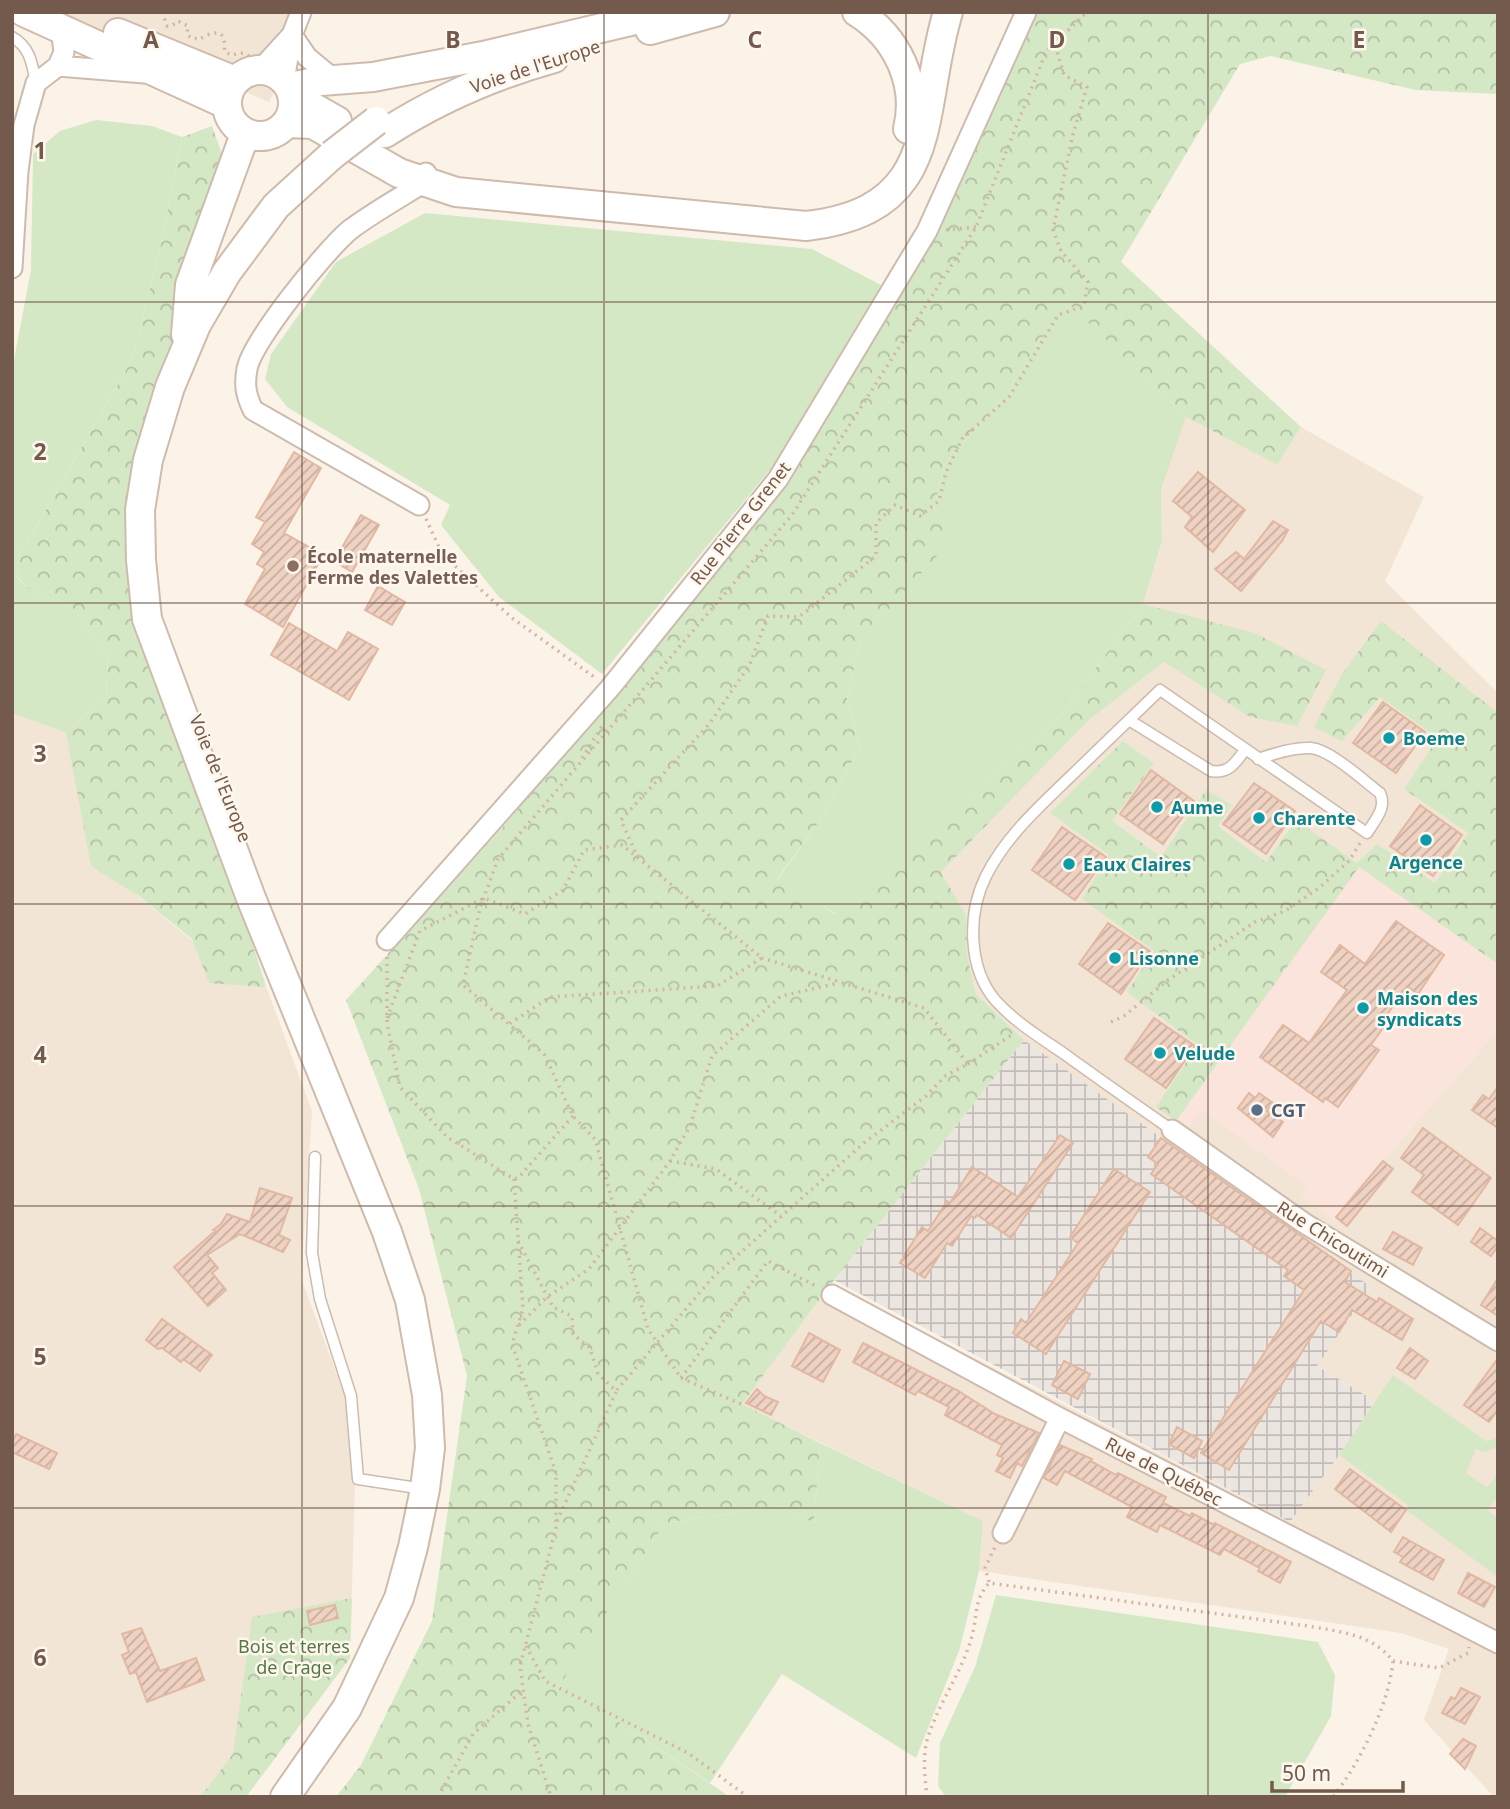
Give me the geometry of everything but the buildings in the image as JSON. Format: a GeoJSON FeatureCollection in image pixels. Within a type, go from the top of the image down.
{"type":"FeatureCollection","features":[{"type":"Feature","properties":{"kind":"main road"},"geometry":{"type":"LineString","coordinates":[[24,12],[66,20],[230,92]]}},
{"type":"Feature","properties":{"kind":"main road","name":"Voie de l'Europe"},"geometry":{"type":"LineString","coordinates":[[285,1797],[347,1708],[399,1598],[432,1490],[427,1395],[410,1300],[387,1232],[251,898],[147,619],[141,560],[140,510],[148,460],[170,387],[196,325],[227,272],[276,206],[436,87],[503,60],[674,15],[715,12]]}},
{"type":"Feature","properties":{"kind":"main road"},"geometry":{"type":"LineString","coordinates":[[277,86],[373,77],[674,15],[731,12]]}},
{"type":"Feature","properties":{"kind":"main road"},"geometry":{"type":"LineString","coordinates":[[416,173],[809,210],[839,205],[865,193],[882,180],[903,147],[912,108],[904,65],[885,34],[857,12]]}},
{"type":"Feature","properties":{"kind":"main road"},"geometry":{"type":"LineString","coordinates":[[277,86],[273,134],[263,137],[245,134],[236,127],[229,118],[230,92],[251,71],[277,86],[313,124],[456,192],[806,226],[855,216],[888,197],[905,179],[913,166],[923,135],[948,12]]}},
{"type":"Feature","properties":{"kind":"main road"},"geometry":{"type":"LineString","coordinates":[[66,20],[166,75],[230,92]]}},
{"type":"Feature","properties":{"kind":"main road"},"geometry":{"type":"LineString","coordinates":[[170,387],[188,328],[190,285],[245,134]]}},
{"type":"Feature","properties":{"kind":"main road","name":"Voie de l'Europe"},"geometry":{"type":"LineString","coordinates":[[305,1797],[362,1716],[390,1662],[408,1615],[428,1549],[440,1400],[437,1369],[425,1304],[404,1242],[169,650],[157,610],[152,565],[152,514],[158,472],[174,413],[202,340],[232,286],[272,232],[337,159]]}},
{"type":"Feature","properties":{"kind":"street"},"geometry":{"type":"LineString","coordinates":[[277,86],[301,12]]}},
{"type":"Feature","properties":{"kind":"street","name":"Rue Pierre Grenet"},"geometry":{"type":"LineString","coordinates":[[387,940],[610,688],[778,479],[927,231],[1026,12]]}},
{"type":"Feature","properties":{"kind":"street"},"geometry":{"type":"LineString","coordinates":[[12,268],[18,171],[24,125],[36,83],[58,66],[64,52],[66,20]]}},
{"type":"Feature","properties":{"kind":"street"},"geometry":{"type":"LineString","coordinates":[[292,35],[307,57],[336,81]]}},
{"type":"Feature","properties":{"kind":"street"},"geometry":{"type":"LineString","coordinates":[[58,66],[166,75]]}},
{"type":"Feature","properties":{"kind":"street"},"geometry":{"type":"LineString","coordinates":[[416,173],[377,211],[349,231],[313,267],[257,346],[247,366],[244,392],[253,410],[419,505]]}},
{"type":"Feature","properties":{"kind":"street","name":"Rue Chicoutimi"},"geometry":{"type":"LineString","coordinates":[[1172,1130],[1304,1223],[1498,1341]]}},
{"type":"Feature","properties":{"kind":"street","name":"Rue de Québec"},"geometry":{"type":"LineString","coordinates":[[832,1295],[1060,1418],[1471,1629],[1495,1636]]}},
{"type":"Feature","properties":{"kind":"street"},"geometry":{"type":"LineString","coordinates":[[1003,1533],[1060,1418]]}},
{"type":"Feature","properties":{"kind":"lane"},"geometry":{"type":"LineString","coordinates":[[12,37],[21,42],[32,58],[36,83]]}},
{"type":"Feature","properties":{"kind":"lane"},"geometry":{"type":"LineString","coordinates":[[1172,1130],[1026,1027],[997,1002],[985,985],[977,965],[974,920],[980,891],[986,876],[1011,837],[1031,814],[1160,690],[1258,759],[1367,833],[1382,807],[1384,801],[1380,793],[1324,752],[1311,748],[1286,751],[1258,759]]}},
{"type":"Feature","properties":{"kind":"lane"},"geometry":{"type":"LineString","coordinates":[[1129,720],[1211,771],[1221,773],[1230,769],[1245,750]]}},
{"type":"Feature","properties":{"kind":"lane"},"geometry":{"type":"LineString","coordinates":[[315,1157],[312,1253],[320,1299],[351,1396],[358,1479],[432,1490]]}},
{"type":"Feature","properties":{"kind":"path"},"geometry":{"type":"LineString","coordinates":[[140,12],[149,12]]}},
{"type":"Feature","properties":{"kind":"path"},"geometry":{"type":"LineString","coordinates":[[162,12],[167,26],[178,21],[184,22],[191,38],[200,39],[208,33],[220,34],[224,40],[225,52],[231,55],[243,52],[277,86]]}},
{"type":"Feature","properties":{"kind":"path"},"geometry":{"type":"LineString","coordinates":[[741,1404],[681,1378],[648,1329],[595,1139],[573,1116],[544,1054],[463,985],[484,898],[498,859],[792,515],[976,227],[1046,52],[1087,12]]}},
{"type":"Feature","properties":{"kind":"path"},"geometry":{"type":"LineString","coordinates":[[638,858],[621,820],[710,723],[750,664],[768,616],[799,617],[876,556],[876,523],[895,505],[920,516],[939,501],[946,472],[962,439],[1010,397],[1058,315],[1084,306],[1088,282],[1060,251],[1053,230],[1073,134],[1087,87],[1064,75],[1055,44]]}},
{"type":"Feature","properties":{"kind":"path"},"geometry":{"type":"LineString","coordinates":[[927,231],[976,227]]}},
{"type":"Feature","properties":{"kind":"path"},"geometry":{"type":"LineString","coordinates":[[419,505],[438,545],[455,566],[512,618],[610,688]]}},
{"type":"Feature","properties":{"kind":"path"},"geometry":{"type":"LineString","coordinates":[[1111,1022],[1124,1016],[1168,980],[1255,922],[1285,911],[1319,888],[1349,861],[1367,833]]}},
{"type":"Feature","properties":{"kind":"path"},"geometry":{"type":"LineString","coordinates":[[387,1018],[420,931],[484,898],[525,914],[563,890],[584,850],[622,845],[762,958],[924,1009],[968,1063]]}},
{"type":"Feature","properties":{"kind":"path"},"geometry":{"type":"LineString","coordinates":[[387,940],[387,1018],[400,1087],[447,1137],[514,1179]]}},
{"type":"Feature","properties":{"kind":"path"},"geometry":{"type":"LineString","coordinates":[[509,1024],[550,997],[717,986],[762,958]]}},
{"type":"Feature","properties":{"kind":"path"},"geometry":{"type":"LineString","coordinates":[[518,1326],[547,1297],[589,1269],[670,1161],[690,1126],[712,1056],[781,996],[841,983]]}},
{"type":"Feature","properties":{"kind":"path"},"geometry":{"type":"LineString","coordinates":[[551,1797],[528,1724],[520,1666],[556,1523],[616,1391],[713,1277],[781,1216],[864,1143],[926,1096],[945,1076],[1026,1027]]}},
{"type":"Feature","properties":{"kind":"path"},"geometry":{"type":"LineString","coordinates":[[514,1179],[573,1116]]}},
{"type":"Feature","properties":{"kind":"path"},"geometry":{"type":"LineString","coordinates":[[670,1161],[716,1169],[781,1216]]}},
{"type":"Feature","properties":{"kind":"path"},"geometry":{"type":"LineString","coordinates":[[514,1179],[523,1309],[512,1344],[556,1473],[556,1523]]}},
{"type":"Feature","properties":{"kind":"path"},"geometry":{"type":"LineString","coordinates":[[519,1241],[552,1307],[572,1316],[573,1334],[590,1348],[598,1374],[616,1391]]}},
{"type":"Feature","properties":{"kind":"path"},"geometry":{"type":"LineString","coordinates":[[681,1378],[768,1261],[832,1295]]}},
{"type":"Feature","properties":{"kind":"path"},"geometry":{"type":"LineString","coordinates":[[989,1583],[985,1568],[1003,1533]]}},
{"type":"Feature","properties":{"kind":"path"},"geometry":{"type":"LineString","coordinates":[[989,1583],[1308,1626],[1360,1635],[1384,1649],[1393,1661],[1392,1677],[1375,1724],[1343,1784],[1333,1797]]}},
{"type":"Feature","properties":{"kind":"path"},"geometry":{"type":"LineString","coordinates":[[927,1797],[924,1764],[927,1739],[963,1665],[979,1594],[989,1583]]}},
{"type":"Feature","properties":{"kind":"path"},"geometry":{"type":"LineString","coordinates":[[1393,1661],[1439,1668],[1468,1653],[1471,1629]]}},
{"type":"Feature","properties":{"kind":"path"},"geometry":{"type":"LineString","coordinates":[[526,1644],[545,1681],[688,1753],[748,1797]]}},
{"type":"Feature","properties":{"kind":"path"},"geometry":{"type":"LineString","coordinates":[[438,1797],[473,1734],[523,1690]]}},
{"type":"Feature","properties":{"kind":"shaded area"},"geometry":{"type":"Polygon","coordinates":[[[56,12],[310,12],[269,102],[56,12]]]}},
{"type":"Feature","properties":{"kind":"shaded area"},"geometry":{"type":"Polygon","coordinates":[[[1186,417],[1277,465],[1301,427],[1424,497],[1385,581],[1498,693],[1498,1797],[1494,1797],[1424,1720],[1449,1649],[1401,1633],[979,1571],[983,1521],[741,1404],[832,1284],[1290,1522],[1375,1401],[1317,1366],[1024,1040],[976,994],[967,955],[966,915],[941,872],[1089,720],[1164,661],[1143,604],[1162,541],[1161,490],[1186,417]]]}},
{"type":"Feature","properties":{"kind":"shaded area"},"geometry":{"type":"Polygon","coordinates":[[[12,713],[66,733],[106,870],[226,968],[266,986],[312,1111],[301,1278],[346,1399],[355,1482],[350,1658],[246,1797],[12,1797],[12,713]]]}},
{"type":"Feature","properties":{"kind":"shaded area"},"geometry":{"type":"Polygon","coordinates":[[[1359,867],[1498,964],[1498,1026],[1496,1033],[1334,1220],[1301,1196],[1307,1186],[1202,1111],[1188,1129],[1176,1121],[1359,867]]]}},
{"type":"Feature","properties":{"kind":"shaded area"},"geometry":{"type":"Polygon","coordinates":[[[1024,1040],[1371,1287],[1317,1366],[1375,1401],[1290,1522],[834,1280],[1024,1040]]]}},
{"type":"Feature","properties":{"kind":"green space"},"geometry":{"type":"Polygon","coordinates":[[[1037,12],[1498,12],[1498,94],[1416,90],[1270,56],[1240,64],[1121,262],[1301,427],[1277,465],[1186,417],[1066,301],[1007,392],[944,466],[934,509],[953,538],[860,641],[847,699],[860,747],[818,823],[777,879],[835,914],[1062,714],[1143,604],[1255,633],[1326,670],[1297,726],[1250,717],[1164,662],[1089,720],[941,872],[966,915],[967,955],[976,994],[1024,1040],[832,1283],[742,1404],[820,1443],[814,1523],[780,1506],[665,1523],[561,1683],[730,1797],[336,1797],[361,1765],[432,1621],[467,1376],[419,1189],[346,1000],[503,827],[783,488],[909,281],[1037,12]]]}},
{"type":"Feature","properties":{"kind":"green space"},"geometry":{"type":"Polygon","coordinates":[[[96,120],[152,126],[182,137],[161,244],[132,360],[18,558],[17,577],[28,588],[74,609],[108,659],[106,697],[66,733],[12,713],[12,370],[31,270],[33,154],[60,131],[96,120]]]}},
{"type":"Feature","properties":{"kind":"green space"},"geometry":{"type":"Polygon","coordinates":[[[212,126],[222,154],[187,253],[178,325],[129,482],[129,561],[266,986],[264,987],[209,983],[192,939],[140,897],[91,866],[66,733],[106,697],[108,659],[74,609],[28,588],[17,576],[18,558],[132,360],[161,244],[182,137],[212,126]]]}},
{"type":"Feature","properties":{"kind":"green space"},"geometry":{"type":"Polygon","coordinates":[[[425,213],[812,249],[881,285],[773,466],[602,674],[499,597],[441,525],[450,505],[287,407],[265,379],[271,354],[336,262],[425,213]]]}},
{"type":"Feature","properties":{"kind":"green space"},"geometry":{"type":"Polygon","coordinates":[[[1066,300],[1186,417],[1161,490],[1162,541],[1143,604],[1062,714],[836,914],[777,880],[818,823],[860,747],[847,699],[860,641],[952,538],[934,509],[944,466],[1007,392],[1066,300]]]}},
{"type":"Feature","properties":{"kind":"green space"},"geometry":{"type":"Polygon","coordinates":[[[1381,621],[1498,713],[1498,964],[1359,867],[1176,1121],[1156,1107],[1198,1045],[1127,992],[1154,951],[1082,899],[1109,855],[1050,813],[1123,741],[1154,763],[1112,821],[1161,857],[1206,790],[1232,805],[1218,826],[1266,862],[1296,820],[1357,863],[1377,844],[1435,883],[1468,833],[1404,789],[1438,738],[1380,697],[1342,741],[1314,727],[1342,674],[1381,621]]]}},
{"type":"Feature","properties":{"kind":"green space"},"geometry":{"type":"Polygon","coordinates":[[[1393,1375],[1486,1441],[1494,1439],[1498,1434],[1496,1448],[1485,1452],[1476,1449],[1466,1473],[1487,1487],[1498,1477],[1498,1496],[1487,1510],[1498,1518],[1498,1577],[1406,1510],[1409,1506],[1339,1455],[1393,1375]]]}},
{"type":"Feature","properties":{"kind":"green space"},"geometry":{"type":"Polygon","coordinates":[[[820,1443],[983,1521],[979,1571],[959,1651],[916,1758],[782,1674],[710,1783],[560,1683],[665,1523],[780,1506],[814,1523],[820,1443]]]}},
{"type":"Feature","properties":{"kind":"green space"},"geometry":{"type":"Polygon","coordinates":[[[996,1595],[1318,1642],[1335,1675],[1331,1716],[1285,1797],[946,1797],[938,1786],[940,1743],[975,1667],[996,1595]]]}},
{"type":"Feature","properties":{"kind":"green space","name":"Bois et terres de Crage"},"geometry":{"type":"Polygon","coordinates":[[[352,1598],[350,1658],[246,1797],[200,1797],[233,1754],[252,1617],[352,1598]]]}},
{"type":"Feature","properties":{"kind":"place","name":"École maternelle Ferme des Valettes"},"geometry":{"type":"Point","coordinates":[293,566]}},
{"type":"Feature","properties":{"kind":"place","name":"Boeme"},"geometry":{"type":"Point","coordinates":[1389,738]}},
{"type":"Feature","properties":{"kind":"place","name":"Aume"},"geometry":{"type":"Point","coordinates":[1157,807]}},
{"type":"Feature","properties":{"kind":"place","name":"Charente"},"geometry":{"type":"Point","coordinates":[1259,818]}},
{"type":"Feature","properties":{"kind":"place","name":"Argence"},"geometry":{"type":"Point","coordinates":[1426,840]}},
{"type":"Feature","properties":{"kind":"place","name":"Eaux Claires"},"geometry":{"type":"Point","coordinates":[1069,864]}},
{"type":"Feature","properties":{"kind":"place","name":"Lisonne"},"geometry":{"type":"Point","coordinates":[1115,958]}},
{"type":"Feature","properties":{"kind":"place","name":"Maison des syndicats"},"geometry":{"type":"Point","coordinates":[1363,1008]}},
{"type":"Feature","properties":{"kind":"place","name":"Velude"},"geometry":{"type":"Point","coordinates":[1160,1053]}},
{"type":"Feature","properties":{"kind":"place","name":"CGT"},"geometry":{"type":"Point","coordinates":[1257,1110]}}]}
